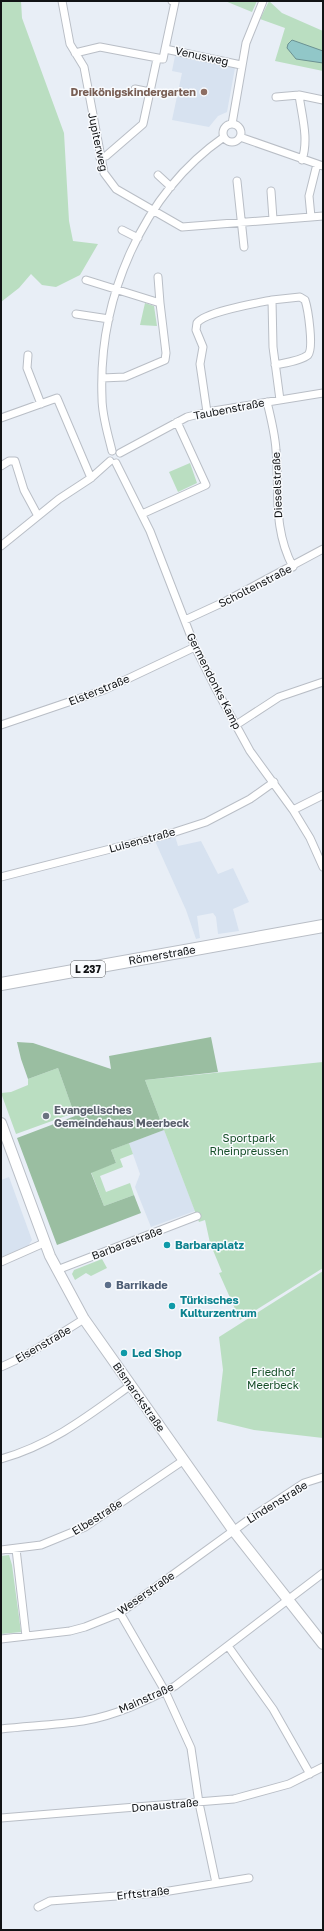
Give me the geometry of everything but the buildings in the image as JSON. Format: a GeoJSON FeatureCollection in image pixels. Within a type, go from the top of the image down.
{"type":"FeatureCollection","features":[{"type":"Feature","properties":{"kind":"main road","name":"Römerstraße"},"geometry":{"type":"LineString","coordinates":[[1,984],[323,926]]}},
{"type":"Feature","properties":{"kind":"main road","name":"Bismarckstraße"},"geometry":{"type":"LineString","coordinates":[[1,1123],[44,1243],[84,1319],[233,1530],[323,1644]]}},
{"type":"Feature","properties":{"kind":"street","name":"Jupiterweg"},"geometry":{"type":"LineString","coordinates":[[62,1],[70,44],[84,67],[100,158],[104,174],[111,185],[152,211],[182,227],[323,216]]}},
{"type":"Feature","properties":{"kind":"street"},"geometry":{"type":"LineString","coordinates":[[165,48],[175,2],[172,1]]}},
{"type":"Feature","properties":{"kind":"street"},"geometry":{"type":"LineString","coordinates":[[232,124],[241,65],[249,34],[263,1]]}},
{"type":"Feature","properties":{"kind":"street"},"geometry":{"type":"LineString","coordinates":[[75,52],[100,47],[157,59]]}},
{"type":"Feature","properties":{"kind":"street","name":"Venusweg"},"geometry":{"type":"LineString","coordinates":[[100,158],[106,156],[143,124],[157,59],[163,59],[165,48],[241,65]]}},
{"type":"Feature","properties":{"kind":"street"},"geometry":{"type":"LineString","coordinates":[[135,89],[150,92]]}},
{"type":"Feature","properties":{"kind":"street"},"geometry":{"type":"LineString","coordinates":[[276,97],[299,95],[323,100]]}},
{"type":"Feature","properties":{"kind":"street"},"geometry":{"type":"LineString","coordinates":[[299,95],[306,138],[302,160]]}},
{"type":"Feature","properties":{"kind":"street"},"geometry":{"type":"LineString","coordinates":[[224,137],[223,132],[225,127],[232,124]]}},
{"type":"Feature","properties":{"kind":"street"},"geometry":{"type":"LineString","coordinates":[[232,124],[239,128],[240,137]]}},
{"type":"Feature","properties":{"kind":"street"},"geometry":{"type":"LineString","coordinates":[[224,137],[232,142],[240,137]]}},
{"type":"Feature","properties":{"kind":"street"},"geometry":{"type":"LineString","coordinates":[[113,462],[109,455],[112,451],[103,413],[102,378],[109,319],[116,290],[126,262],[152,211],[190,165],[224,137]]}},
{"type":"Feature","properties":{"kind":"street"},"geometry":{"type":"LineString","coordinates":[[240,137],[302,160],[320,165],[309,196],[311,216]]}},
{"type":"Feature","properties":{"kind":"street"},"geometry":{"type":"LineString","coordinates":[[158,175],[172,187]]}},
{"type":"Feature","properties":{"kind":"street"},"geometry":{"type":"LineString","coordinates":[[237,181],[244,247]]}},
{"type":"Feature","properties":{"kind":"street"},"geometry":{"type":"LineString","coordinates":[[271,191],[273,219]]}},
{"type":"Feature","properties":{"kind":"street"},"geometry":{"type":"LineString","coordinates":[[122,230],[138,238]]}},
{"type":"Feature","properties":{"kind":"street"},"geometry":{"type":"LineString","coordinates":[[102,378],[125,377],[165,360],[166,353],[158,277]]}},
{"type":"Feature","properties":{"kind":"street"},"geometry":{"type":"LineString","coordinates":[[86,280],[160,303]]}},
{"type":"Feature","properties":{"kind":"street"},"geometry":{"type":"LineString","coordinates":[[207,412],[200,364],[203,347],[196,330],[197,323],[203,318],[242,305],[300,297],[305,300],[308,308],[311,349],[306,356],[276,366]]}},
{"type":"Feature","properties":{"kind":"street"},"geometry":{"type":"LineString","coordinates":[[272,300],[276,366],[280,400]]}},
{"type":"Feature","properties":{"kind":"street"},"geometry":{"type":"LineString","coordinates":[[76,314],[109,319]]}},
{"type":"Feature","properties":{"kind":"street"},"geometry":{"type":"LineString","coordinates":[[28,354],[27,368],[41,404]]}},
{"type":"Feature","properties":{"kind":"street","name":"Taubenstraße"},"geometry":{"type":"LineString","coordinates":[[120,453],[178,422],[207,412],[323,393]]}},
{"type":"Feature","properties":{"kind":"street"},"geometry":{"type":"LineString","coordinates":[[1,418],[57,398],[91,478]]}},
{"type":"Feature","properties":{"kind":"street","name":"Dieselstraße"},"geometry":{"type":"LineString","coordinates":[[267,402],[276,449],[279,528],[282,542],[293,567]]}},
{"type":"Feature","properties":{"kind":"street"},"geometry":{"type":"LineString","coordinates":[[142,514],[206,485],[178,422]]}},
{"type":"Feature","properties":{"kind":"street"},"geometry":{"type":"LineString","coordinates":[[1,546],[59,498],[113,462],[120,459],[120,453],[116,450],[112,451]]}},
{"type":"Feature","properties":{"kind":"street"},"geometry":{"type":"LineString","coordinates":[[1,466],[9,461],[15,461],[24,490],[38,516]]}},
{"type":"Feature","properties":{"kind":"street","name":"Germendonks Kamp"},"geometry":{"type":"LineString","coordinates":[[113,462],[142,514],[195,646],[236,725],[250,751],[293,810],[310,838],[323,866]]}},
{"type":"Feature","properties":{"kind":"street","name":"Scholtenstraße"},"geometry":{"type":"LineString","coordinates":[[185,620],[293,567],[323,549]]}},
{"type":"Feature","properties":{"kind":"street","name":"Elsterstraße"},"geometry":{"type":"LineString","coordinates":[[1,725],[104,690],[195,646]]}},
{"type":"Feature","properties":{"kind":"street"},"geometry":{"type":"LineString","coordinates":[[236,725],[279,697],[323,682]]}},
{"type":"Feature","properties":{"kind":"street","name":"Luisenstraße"},"geometry":{"type":"LineString","coordinates":[[1,877],[169,834],[206,822],[250,799],[274,782]]}},
{"type":"Feature","properties":{"kind":"street"},"geometry":{"type":"LineString","coordinates":[[293,810],[323,795]]}},
{"type":"Feature","properties":{"kind":"street","name":"Barbarastraße"},"geometry":{"type":"LineString","coordinates":[[57,1270],[197,1216]]}},
{"type":"Feature","properties":{"kind":"street"},"geometry":{"type":"LineString","coordinates":[[1,1262],[44,1243]]}},
{"type":"Feature","properties":{"kind":"street","name":"Eisenstraße"},"geometry":{"type":"LineString","coordinates":[[1,1367],[26,1356],[84,1319]]}},
{"type":"Feature","properties":{"kind":"street"},"geometry":{"type":"LineString","coordinates":[[1,1459],[20,1453],[74,1427],[131,1385]]}},
{"type":"Feature","properties":{"kind":"street","name":"Elbestraße"},"geometry":{"type":"LineString","coordinates":[[1,1550],[41,1545],[85,1526],[184,1460]]}},
{"type":"Feature","properties":{"kind":"street","name":"Lindenstraße"},"geometry":{"type":"LineString","coordinates":[[233,1530],[304,1483],[323,1477]]}},
{"type":"Feature","properties":{"kind":"street","name":"Weserstraße"},"geometry":{"type":"LineString","coordinates":[[1,1639],[84,1627],[120,1613],[233,1530]]}},
{"type":"Feature","properties":{"kind":"street"},"geometry":{"type":"LineString","coordinates":[[16,1549],[26,1636]]}},
{"type":"Feature","properties":{"kind":"street","name":"Mainstraße"},"geometry":{"type":"LineString","coordinates":[[1,1729],[84,1721],[134,1706],[165,1691],[175,1686],[323,1572]]}},
{"type":"Feature","properties":{"kind":"street"},"geometry":{"type":"LineString","coordinates":[[120,1613],[165,1691],[191,1748],[199,1803],[216,1882]]}},
{"type":"Feature","properties":{"kind":"street"},"geometry":{"type":"LineString","coordinates":[[228,1646],[273,1709],[310,1774]]}},
{"type":"Feature","properties":{"kind":"street","name":"Donaustraße"},"geometry":{"type":"LineString","coordinates":[[1,1818],[199,1803],[254,1795],[289,1784],[323,1767]]}},
{"type":"Feature","properties":{"kind":"street","name":"Erftstraße"},"geometry":{"type":"LineString","coordinates":[[38,1907],[50,1901],[157,1893],[216,1882],[249,1878]]}},
{"type":"Feature","properties":{"kind":"shaded area","name":"Dreikönigskindergarten"},"geometry":{"type":"Polygon","coordinates":[[[175,56],[235,68],[227,112],[218,116],[209,127],[172,120],[182,73],[172,71],[175,56]]]}},
{"type":"Feature","properties":{"kind":"shaded area"},"geometry":{"type":"Polygon","coordinates":[[[175,836],[178,846],[201,841],[218,874],[233,868],[249,902],[233,909],[239,931],[218,934],[216,917],[213,913],[197,916],[200,938],[196,939],[186,910],[155,841],[175,836]]]}},
{"type":"Feature","properties":{"kind":"shaded area"},"geometry":{"type":"Polygon","coordinates":[[[164,1130],[195,1211],[151,1227],[135,1187],[140,1174],[129,1143],[164,1130]]]}},
{"type":"Feature","properties":{"kind":"shaded area"},"geometry":{"type":"Polygon","coordinates":[[[9,1177],[32,1240],[28,1246],[1,1257],[1,1180],[9,1177]]]}},
{"type":"Feature","properties":{"kind":"green space"},"geometry":{"type":"Polygon","coordinates":[[[1,1],[21,1],[22,18],[64,133],[69,221],[73,241],[98,244],[80,275],[56,287],[42,285],[31,274],[19,288],[1,302],[1,1]]]}},
{"type":"Feature","properties":{"kind":"green space"},"geometry":{"type":"Polygon","coordinates":[[[225,1],[257,1],[252,12],[225,1]]]}},
{"type":"Feature","properties":{"kind":"green space"},"geometry":{"type":"Polygon","coordinates":[[[269,1],[282,13],[323,31],[323,71],[275,61],[285,28],[260,19],[269,1]]]}},
{"type":"Feature","properties":{"kind":"green space"},"geometry":{"type":"Polygon","coordinates":[[[145,303],[154,306],[157,326],[140,325],[145,303]]]}},
{"type":"Feature","properties":{"kind":"green space"},"geometry":{"type":"Polygon","coordinates":[[[190,463],[197,483],[178,492],[169,472],[190,463]]]}},
{"type":"Feature","properties":{"kind":"green space"},"geometry":{"type":"Polygon","coordinates":[[[211,1037],[218,1072],[145,1080],[164,1130],[111,1150],[116,1163],[91,1173],[104,1206],[134,1195],[141,1213],[57,1245],[17,1138],[75,1116],[58,1068],[28,1079],[17,1042],[33,1043],[111,1069],[109,1056],[211,1037]]]}},
{"type":"Feature","properties":{"kind":"green space","name":"Sportpark Rheinpreussen"},"geometry":{"type":"Polygon","coordinates":[[[323,1062],[323,1268],[240,1320],[219,1273],[222,1272],[210,1243],[205,1220],[199,1222],[145,1080],[323,1062]]]}},
{"type":"Feature","properties":{"kind":"green space"},"geometry":{"type":"Polygon","coordinates":[[[58,1068],[74,1113],[16,1134],[1,1093],[11,1092],[28,1085],[28,1079],[58,1068]]]}},
{"type":"Feature","properties":{"kind":"green space"},"geometry":{"type":"Polygon","coordinates":[[[129,1143],[133,1154],[120,1159],[123,1167],[100,1176],[106,1192],[130,1183],[134,1195],[104,1206],[91,1172],[116,1163],[111,1150],[129,1143]]]}},
{"type":"Feature","properties":{"kind":"green space"},"geometry":{"type":"Polygon","coordinates":[[[102,1259],[107,1268],[91,1276],[86,1273],[75,1280],[72,1274],[74,1270],[102,1259]]]}},
{"type":"Feature","properties":{"kind":"green space","name":"Friedhof Meerbeck"},"geometry":{"type":"Polygon","coordinates":[[[323,1271],[323,1438],[254,1430],[217,1421],[223,1370],[219,1337],[323,1271]]]}},
{"type":"Feature","properties":{"kind":"green space"},"geometry":{"type":"Polygon","coordinates":[[[9,1555],[12,1565],[21,1632],[1,1634],[1,1556],[9,1555]]]}},
{"type":"Feature","properties":{"kind":"water"},"geometry":{"type":"Polygon","coordinates":[[[292,40],[323,51],[323,63],[296,59],[287,48],[288,44],[292,40]]]}},
{"type":"Feature","properties":{"kind":"place","name":"Dreikönigskindergarten"},"geometry":{"type":"Point","coordinates":[204,92]}},
{"type":"Feature","properties":{"kind":"place","name":"Evangelisches Gemeindehaus Meerbeck"},"geometry":{"type":"Point","coordinates":[46,1116]}},
{"type":"Feature","properties":{"kind":"place","name":"Barbaraplatz"},"geometry":{"type":"Point","coordinates":[167,1245]}},
{"type":"Feature","properties":{"kind":"place","name":"Barrikade"},"geometry":{"type":"Point","coordinates":[108,1285]}},
{"type":"Feature","properties":{"kind":"place","name":"Türkisches Kulturzentrum"},"geometry":{"type":"Point","coordinates":[172,1306]}},
{"type":"Feature","properties":{"kind":"place","name":"Led Shop"},"geometry":{"type":"Point","coordinates":[124,1353]}}]}
